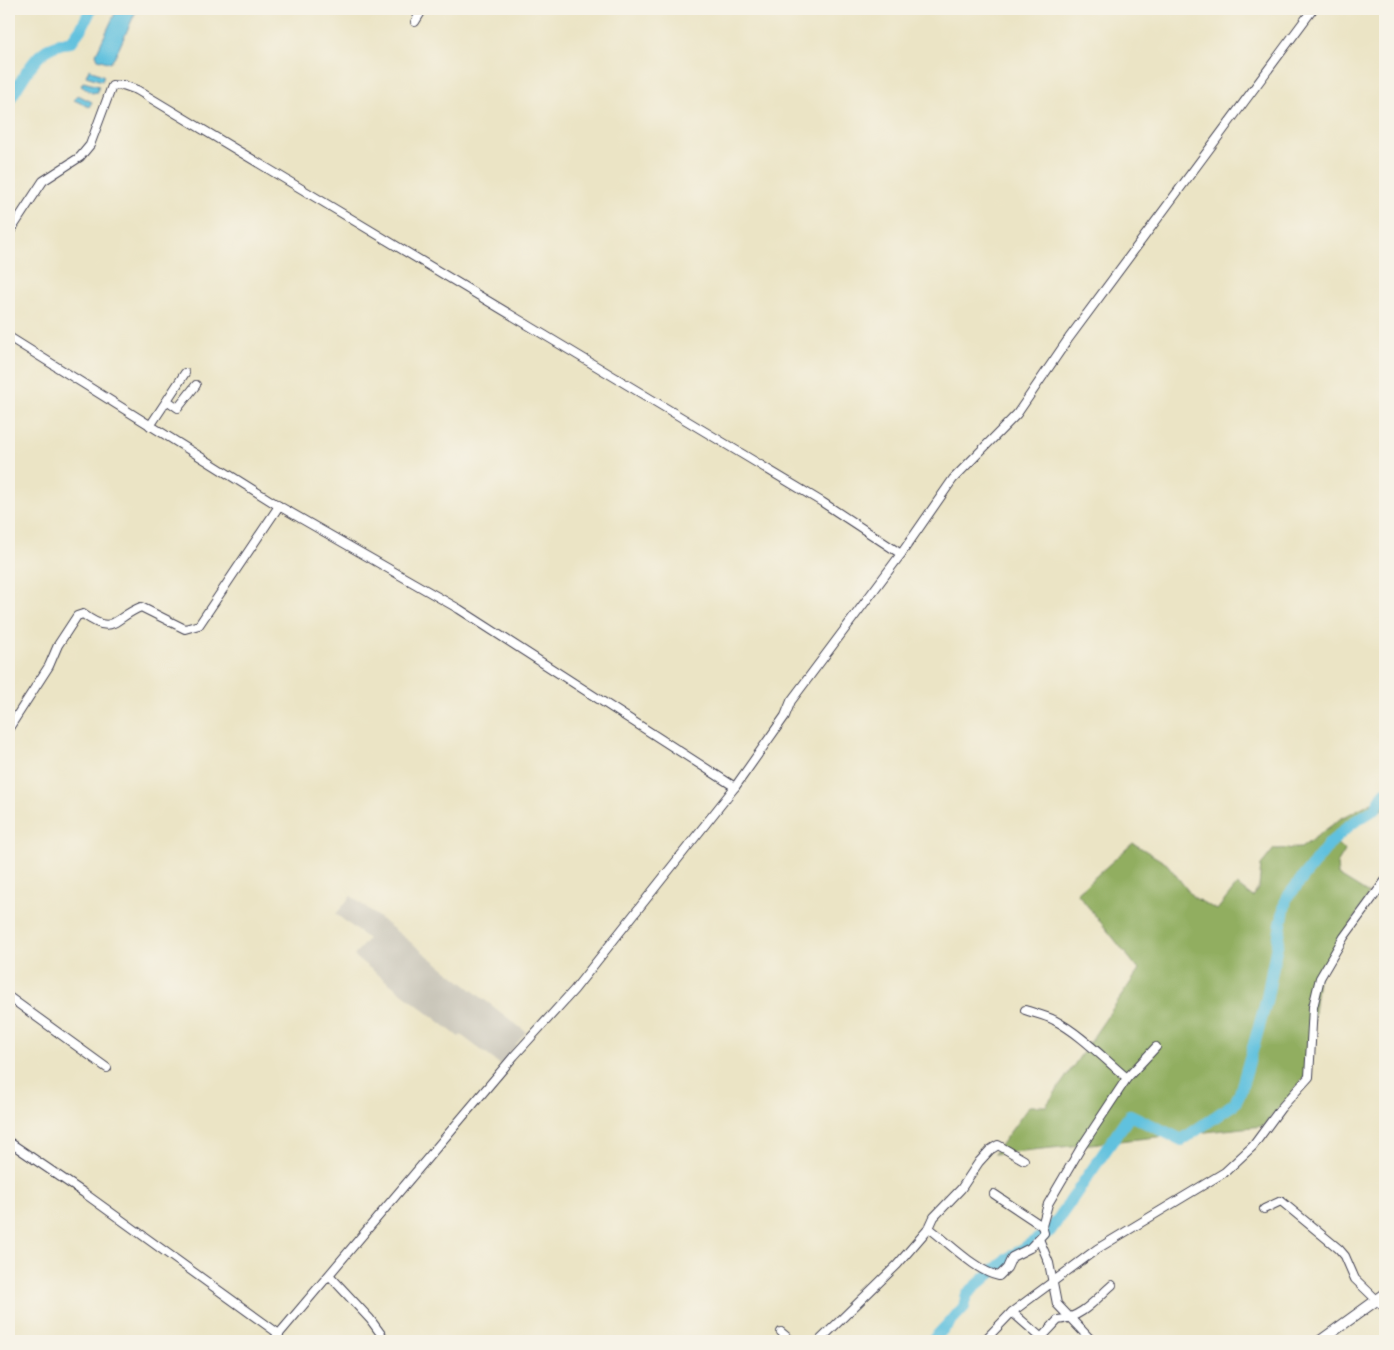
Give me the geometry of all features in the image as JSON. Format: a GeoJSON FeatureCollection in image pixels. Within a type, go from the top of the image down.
{"type":"FeatureCollection","features":[{"type":"Feature","properties":{"kind":"main road"},"geometry":{"type":"LineString","coordinates":[[1320,1341],[1385,1294]]}},
{"type":"Feature","properties":{"kind":"street"},"geometry":{"type":"LineString","coordinates":[[415,22],[423,9]]}},
{"type":"Feature","properties":{"kind":"street"},"geometry":{"type":"LineString","coordinates":[[273,1341],[330,1276],[514,1056],[574,990],[735,787],[785,716],[791,701],[901,554],[953,479],[1017,414],[1069,338],[1312,9]]}},
{"type":"Feature","properties":{"kind":"street"},"geometry":{"type":"LineString","coordinates":[[9,233],[43,181],[80,157],[90,145],[112,86],[123,85],[137,90],[822,502],[901,554]]}},
{"type":"Feature","properties":{"kind":"street"},"geometry":{"type":"LineString","coordinates":[[10,339],[279,506],[459,609],[735,787]]}},
{"type":"Feature","properties":{"kind":"street"},"geometry":{"type":"LineString","coordinates":[[150,426],[185,373]]}},
{"type":"Feature","properties":{"kind":"street"},"geometry":{"type":"LineString","coordinates":[[168,401],[178,408],[196,385]]}},
{"type":"Feature","properties":{"kind":"street"},"geometry":{"type":"LineString","coordinates":[[9,728],[49,666],[58,645],[77,616],[83,614],[97,624],[107,626],[141,607],[185,629],[200,625],[279,506]]}},
{"type":"Feature","properties":{"kind":"street"},"geometry":{"type":"LineString","coordinates":[[984,1341],[1012,1312],[1097,1249],[1225,1172],[1253,1146],[1281,1108],[1309,1077],[1313,1007],[1320,978],[1344,937],[1385,881]]}},
{"type":"Feature","properties":{"kind":"street"},"geometry":{"type":"LineString","coordinates":[[9,997],[107,1068]]}},
{"type":"Feature","properties":{"kind":"street"},"geometry":{"type":"LineString","coordinates":[[1025,1010],[1044,1018],[1053,1019],[1087,1043],[1127,1078]]}},
{"type":"Feature","properties":{"kind":"street"},"geometry":{"type":"LineString","coordinates":[[1092,1341],[1069,1319],[1057,1304],[1042,1233],[1048,1204],[1082,1146],[1127,1078],[1156,1046]]}},
{"type":"Feature","properties":{"kind":"street"},"geometry":{"type":"LineString","coordinates":[[9,1142],[84,1193],[279,1334]]}},
{"type":"Feature","properties":{"kind":"street"},"geometry":{"type":"LineString","coordinates":[[819,1341],[897,1265],[929,1228],[934,1218],[961,1189],[979,1162],[990,1150],[998,1145],[1024,1160]]}},
{"type":"Feature","properties":{"kind":"street"},"geometry":{"type":"LineString","coordinates":[[994,1194],[1042,1233]]}},
{"type":"Feature","properties":{"kind":"street"},"geometry":{"type":"LineString","coordinates":[[1264,1209],[1281,1201],[1294,1210],[1339,1249],[1345,1256],[1355,1279],[1385,1308]]}},
{"type":"Feature","properties":{"kind":"street"},"geometry":{"type":"LineString","coordinates":[[929,1228],[990,1273],[999,1276],[1007,1268],[1012,1258],[1030,1248],[1042,1233]]}},
{"type":"Feature","properties":{"kind":"street"},"geometry":{"type":"LineString","coordinates":[[330,1276],[370,1319],[386,1341]]}},
{"type":"Feature","properties":{"kind":"street"},"geometry":{"type":"LineString","coordinates":[[1012,1312],[1043,1339],[1058,1320],[1069,1319],[1079,1314],[1112,1285]]}},
{"type":"Feature","properties":{"kind":"street"},"geometry":{"type":"LineString","coordinates":[[780,1332],[792,1341]]}},
{"type":"Feature","properties":{"kind":"shaded area"},"geometry":{"type":"Polygon","coordinates":[[[351,896],[526,1032],[501,1065],[461,1035],[459,1037],[354,956],[368,939],[336,914],[351,896]]]}},
{"type":"Feature","properties":{"kind":"green space"},"geometry":{"type":"Polygon","coordinates":[[[1385,795],[1385,808],[1341,833],[1334,841],[1345,851],[1337,864],[1338,875],[1369,894],[1318,978],[1307,1075],[1263,1126],[994,1154],[1029,1106],[1046,1106],[1139,970],[1077,893],[1133,843],[1167,864],[1193,897],[1217,910],[1237,885],[1253,897],[1259,887],[1261,865],[1274,849],[1301,848],[1340,819],[1385,795]]]}},
{"type":"Feature","properties":{"kind":"water"},"geometry":{"type":"Polygon","coordinates":[[[117,9],[137,9],[115,57],[110,63],[98,59],[96,54],[117,9]]]}},
{"type":"Feature","properties":{"kind":"water"},"geometry":{"type":"Polygon","coordinates":[[[89,69],[104,76],[102,81],[86,76],[89,69]]]}},
{"type":"Feature","properties":{"kind":"water"},"geometry":{"type":"Polygon","coordinates":[[[83,82],[99,86],[97,92],[92,93],[81,86],[83,82]]]}},
{"type":"Feature","properties":{"kind":"water"},"geometry":{"type":"Polygon","coordinates":[[[78,95],[92,102],[89,107],[74,100],[78,95]]]}},
{"type":"Feature","properties":{"kind":"waterway"},"geometry":{"type":"LineString","coordinates":[[9,100],[40,55],[59,44],[71,42],[82,27],[91,9]]}},
{"type":"Feature","properties":{"kind":"waterway"},"geometry":{"type":"LineString","coordinates":[[932,1341],[964,1307],[967,1294],[1007,1259],[1050,1231],[1130,1115],[1182,1140],[1235,1103],[1240,1093],[1266,1002],[1286,899],[1330,843],[1351,824],[1375,809],[1385,792]]}}]}
